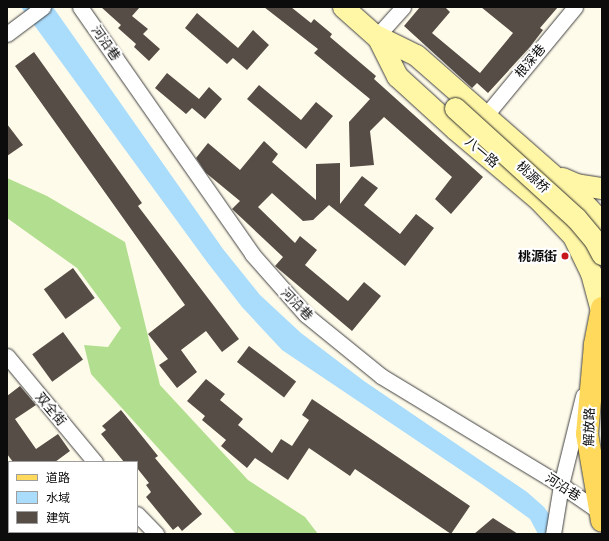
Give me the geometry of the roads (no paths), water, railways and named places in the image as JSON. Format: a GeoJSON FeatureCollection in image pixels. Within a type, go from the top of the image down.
{"type":"FeatureCollection","features":[{"type":"Feature","properties":{"kind":"main road","name":"八一路"},"geometry":{"type":"LineString","coordinates":[[343,7],[376,36],[397,76],[455,129],[539,200],[572,236],[591,273],[602,309]]}},
{"type":"Feature","properties":{"kind":"main road","name":"桃源桥"},"geometry":{"type":"LineString","coordinates":[[376,36],[576,218],[595,241],[602,254]]}},
{"type":"Feature","properties":{"kind":"main road"},"geometry":{"type":"LineString","coordinates":[[376,36],[416,55],[580,198],[602,223]]}},
{"type":"Feature","properties":{"kind":"main road"},"geometry":{"type":"LineString","coordinates":[[552,174],[576,184],[602,188]]}},
{"type":"Feature","properties":{"kind":"main road"},"geometry":{"type":"LineString","coordinates":[[539,200],[602,247]]}},
{"type":"Feature","properties":{"kind":"main road","name":"解放路"},"geometry":{"type":"LineString","coordinates":[[601,516],[587,434],[595,345],[602,309]]}},
{"type":"Feature","properties":{"kind":"street"},"geometry":{"type":"LineString","coordinates":[[7,34],[43,7]]}},
{"type":"Feature","properties":{"kind":"street","name":"河沿巷"},"geometry":{"type":"LineString","coordinates":[[80,7],[252,254],[306,315],[381,376],[561,484],[601,516]]}},
{"type":"Feature","properties":{"kind":"street"},"geometry":{"type":"LineString","coordinates":[[376,36],[403,7]]}},
{"type":"Feature","properties":{"kind":"street","name":"根深巷"},"geometry":{"type":"LineString","coordinates":[[486,115],[575,7]]}},
{"type":"Feature","properties":{"kind":"street"},"geometry":{"type":"LineString","coordinates":[[553,534],[561,484],[595,345]]}},
{"type":"Feature","properties":{"kind":"street","name":"双全街"},"geometry":{"type":"LineString","coordinates":[[7,356],[94,461]]}},
{"type":"Feature","properties":{"kind":"street"},"geometry":{"type":"LineString","coordinates":[[138,515],[156,534]]}},
{"type":"Feature","properties":{"kind":"water"},"geometry":{"type":"Polygon","coordinates":[[[21,7],[53,7],[223,249],[260,295],[301,333],[364,381],[527,492],[544,507],[563,534],[538,534],[530,519],[483,485],[282,350],[242,307],[207,262],[21,7]]]}},
{"type":"Feature","properties":{"kind":"place","name":"桃源街"},"geometry":{"type":"Point","coordinates":[565,256]}}]}
